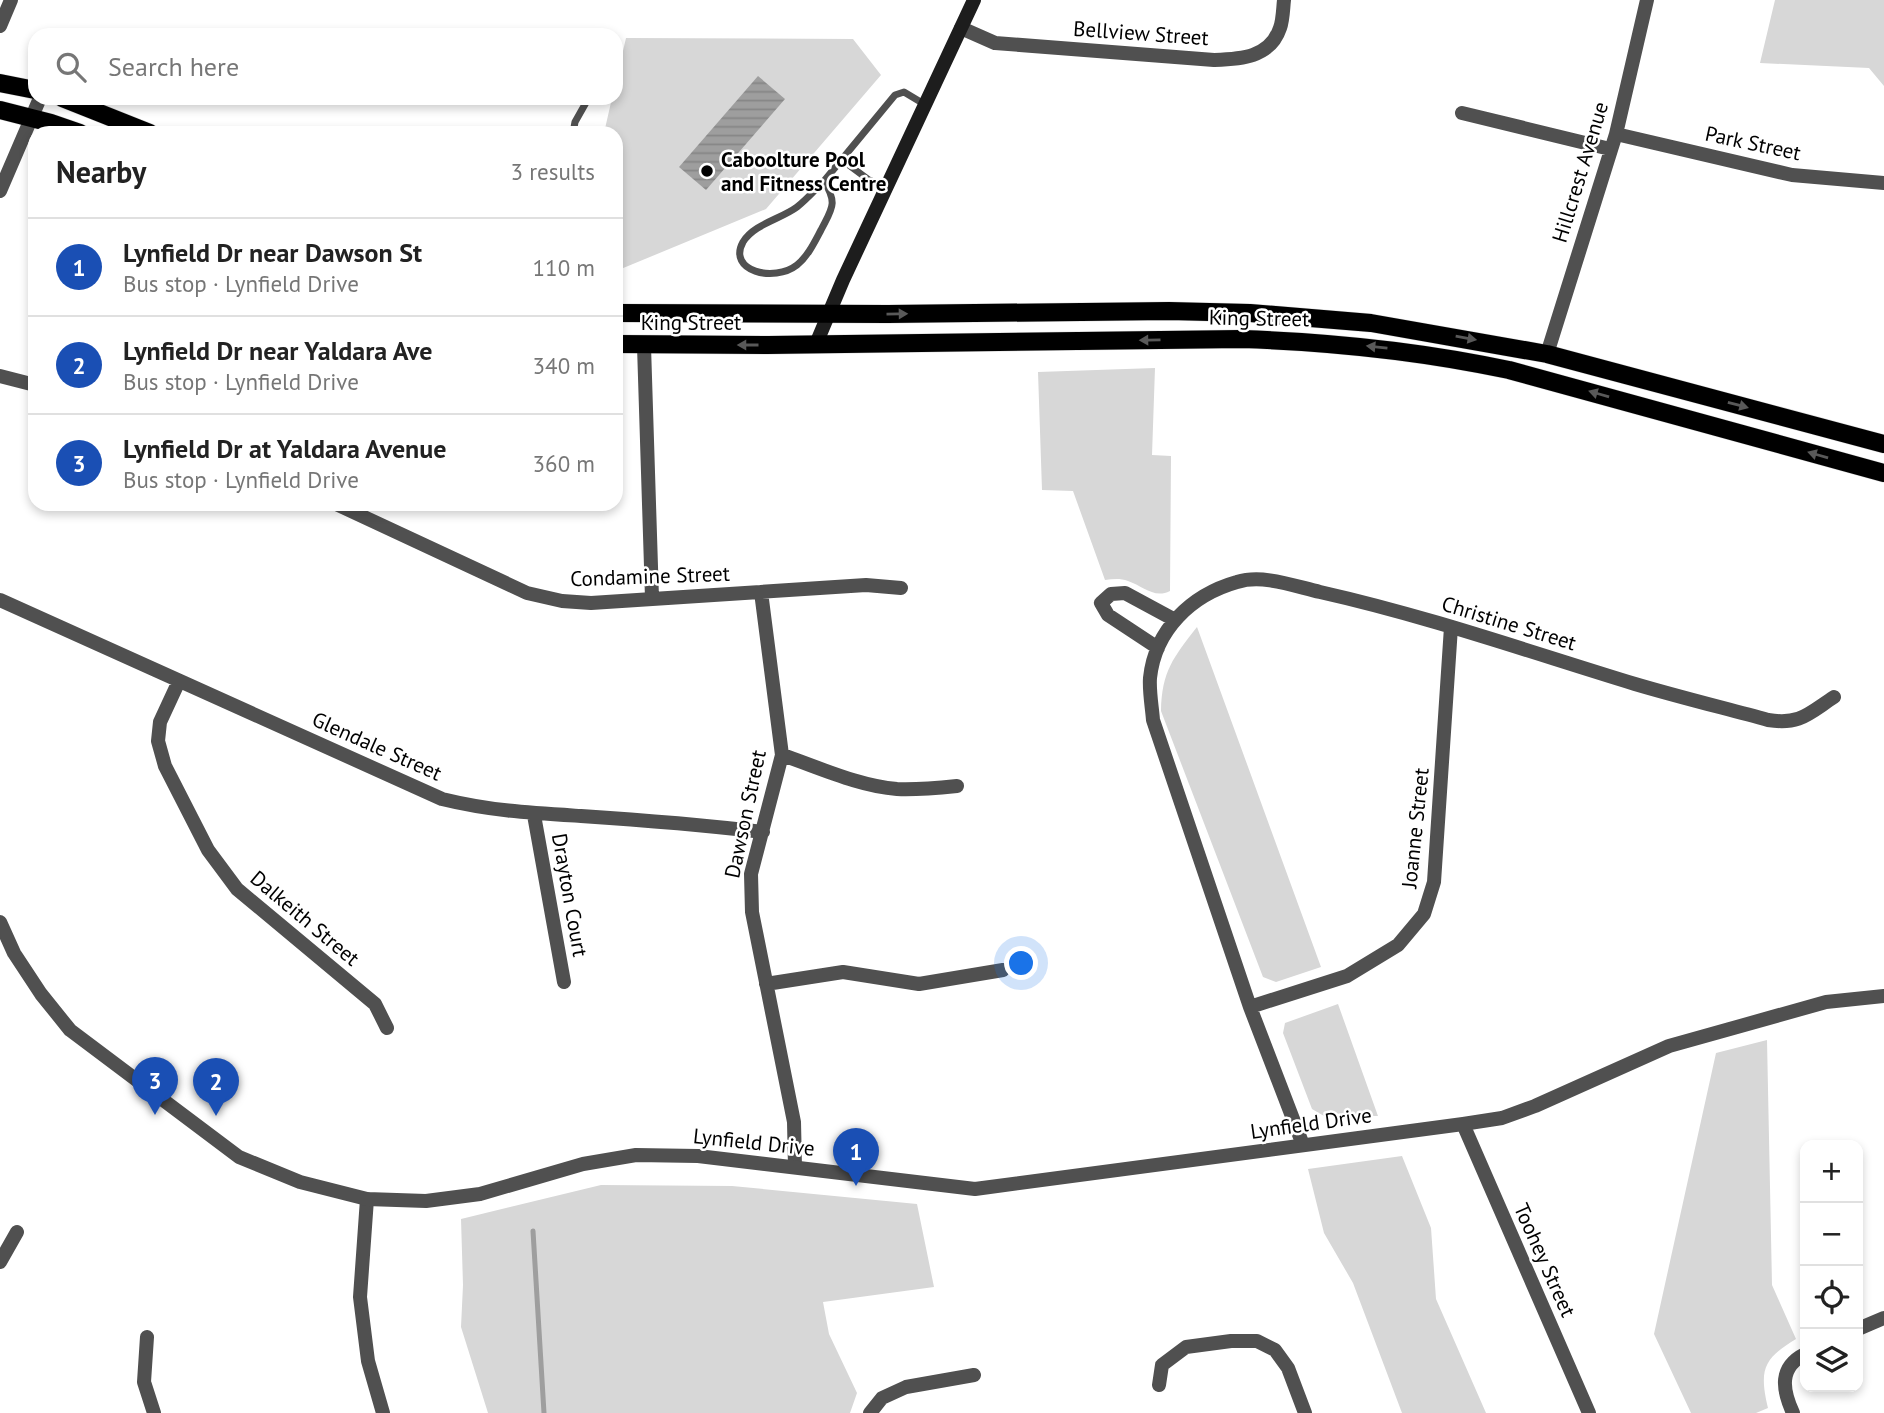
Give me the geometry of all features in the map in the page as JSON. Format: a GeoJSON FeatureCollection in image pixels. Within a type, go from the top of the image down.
{"type":"FeatureCollection","features":[{"type":"Feature","properties":{"kind":"main road"},"geometry":{"type":"LineString","coordinates":[[816,344],[974,0]]}},
{"type":"Feature","properties":{"kind":"main road"},"geometry":{"type":"LineString","coordinates":[[0,83],[28,89]]}},
{"type":"Feature","properties":{"kind":"main road"},"geometry":{"type":"LineString","coordinates":[[79,105],[132,126]]}},
{"type":"Feature","properties":{"kind":"main road"},"geometry":{"type":"LineString","coordinates":[[0,110],[59,126]]}},
{"type":"Feature","properties":{"kind":"main road","name":"King Street"},"geometry":{"type":"LineString","coordinates":[[623,313],[1155,311],[1250,313],[1371,323],[1548,354],[1884,444]]}},
{"type":"Feature","properties":{"kind":"main road","name":"King Street"},"geometry":{"type":"LineString","coordinates":[[623,344],[1242,339],[1320,342],[1390,349],[1509,370],[1884,473]]}},
{"type":"Feature","properties":{"kind":"street"},"geometry":{"type":"LineString","coordinates":[[0,26],[11,0]]}},
{"type":"Feature","properties":{"kind":"street","name":"Bellview Street"},"geometry":{"type":"LineString","coordinates":[[961,28],[995,43],[1214,60],[1241,59],[1254,56],[1269,46],[1280,28],[1284,0]]}},
{"type":"Feature","properties":{"kind":"street","name":"Hillcrest Avenue"},"geometry":{"type":"LineString","coordinates":[[1548,354],[1616,134],[1647,0]]}},
{"type":"Feature","properties":{"kind":"street"},"geometry":{"type":"LineString","coordinates":[[28,126],[37,105]]}},
{"type":"Feature","properties":{"kind":"street"},"geometry":{"type":"LineString","coordinates":[[1462,113],[1610,149]]}},
{"type":"Feature","properties":{"kind":"street"},"geometry":{"type":"LineString","coordinates":[[0,191],[28,126]]}},
{"type":"Feature","properties":{"kind":"street","name":"Park Street"},"geometry":{"type":"LineString","coordinates":[[1616,134],[1792,175],[1884,183]]}},
{"type":"Feature","properties":{"kind":"street"},"geometry":{"type":"LineString","coordinates":[[644,346],[652,598]]}},
{"type":"Feature","properties":{"kind":"street"},"geometry":{"type":"LineString","coordinates":[[0,376],[28,383]]}},
{"type":"Feature","properties":{"kind":"street","name":"Condamine Street"},"geometry":{"type":"LineString","coordinates":[[352,511],[527,593],[562,601],[591,603],[866,585],[901,588]]}},
{"type":"Feature","properties":{"kind":"street","name":"Christine Street"},"geometry":{"type":"LineString","coordinates":[[1303,1145],[1250,1007],[1153,720],[1150,678],[1158,648],[1161,638],[1183,610],[1202,597],[1238,581],[1268,580],[1387,607],[1638,685],[1768,720],[1787,723],[1834,697]]}},
{"type":"Feature","properties":{"kind":"street","name":"Dawson Street"},"geometry":{"type":"LineString","coordinates":[[761,592],[782,755],[751,873],[750,892],[794,1122],[795,1167]]}},
{"type":"Feature","properties":{"kind":"street"},"geometry":{"type":"LineString","coordinates":[[1158,648],[1108,615],[1101,603],[1111,594],[1125,593],[1175,620]]}},
{"type":"Feature","properties":{"kind":"street","name":"Glendale Street"},"geometry":{"type":"LineString","coordinates":[[0,600],[443,799],[483,809],[534,815],[579,816],[763,832]]}},
{"type":"Feature","properties":{"kind":"street","name":"Joanne Street"},"geometry":{"type":"LineString","coordinates":[[1250,1007],[1347,976],[1398,944],[1424,914],[1434,882],[1451,627]]}},
{"type":"Feature","properties":{"kind":"street","name":"Dalkeith Street"},"geometry":{"type":"LineString","coordinates":[[179,681],[160,722],[158,741],[165,766],[208,850],[237,889],[375,1004],[387,1028]]}},
{"type":"Feature","properties":{"kind":"street"},"geometry":{"type":"LineString","coordinates":[[782,755],[871,784],[920,789],[957,786]]}},
{"type":"Feature","properties":{"kind":"street","name":"Drayton Court"},"geometry":{"type":"LineString","coordinates":[[534,815],[564,982]]}},
{"type":"Feature","properties":{"kind":"street","name":"Lynfield Drive"},"geometry":{"type":"LineString","coordinates":[[0,922],[14,953],[34,984],[70,1030],[239,1157],[300,1182],[367,1199],[426,1200],[466,1197],[506,1188],[583,1164],[636,1155],[698,1156],[975,1189],[1463,1124],[1502,1118],[1535,1106],[1669,1046],[1826,1002],[1884,996]]}},
{"type":"Feature","properties":{"kind":"street"},"geometry":{"type":"LineString","coordinates":[[766,984],[843,972],[919,984],[1003,970]]}},
{"type":"Feature","properties":{"kind":"street","name":"Toohey Street"},"geometry":{"type":"LineString","coordinates":[[1463,1124],[1589,1413]]}},
{"type":"Feature","properties":{"kind":"street"},"geometry":{"type":"LineString","coordinates":[[367,1199],[360,1297],[368,1361],[383,1413]]}},
{"type":"Feature","properties":{"kind":"street"},"geometry":{"type":"LineString","coordinates":[[0,1262],[17,1232]]}},
{"type":"Feature","properties":{"kind":"street"},"geometry":{"type":"LineString","coordinates":[[1863,1327],[1884,1318]]}},
{"type":"Feature","properties":{"kind":"street"},"geometry":{"type":"LineString","coordinates":[[147,1337],[144,1382],[154,1413]]}},
{"type":"Feature","properties":{"kind":"street"},"geometry":{"type":"LineString","coordinates":[[1159,1385],[1162,1364],[1186,1347],[1231,1341],[1257,1341],[1275,1350],[1289,1368],[1305,1413]]}},
{"type":"Feature","properties":{"kind":"street"},"geometry":{"type":"LineString","coordinates":[[1793,1413],[1784,1387],[1786,1373],[1794,1360],[1800,1357]]}},
{"type":"Feature","properties":{"kind":"street"},"geometry":{"type":"LineString","coordinates":[[870,1413],[882,1398],[906,1387],[974,1375]]}},
{"type":"Feature","properties":{"kind":"lane"},"geometry":{"type":"LineString","coordinates":[[824,181],[832,194],[833,206],[804,259],[784,273],[773,275],[754,271],[746,265],[741,257],[741,249],[751,233],[797,207],[824,181],[895,95],[904,92],[925,104]]}},
{"type":"Feature","properties":{"kind":"lane"},"geometry":{"type":"LineString","coordinates":[[574,126],[585,105]]}},
{"type":"Feature","properties":{"kind":"lane"},"geometry":{"type":"LineString","coordinates":[[842,160],[869,180],[886,187]]}},
{"type":"Feature","properties":{"kind":"shaded area"},"geometry":{"type":"Polygon","coordinates":[[[1775,0],[1884,0],[1884,86],[1869,68],[1760,63],[1775,0]]]}},
{"type":"Feature","properties":{"kind":"shaded area","name":"Caboolture Pool and Fitness Centre"},"geometry":{"type":"Polygon","coordinates":[[[626,38],[853,39],[881,75],[766,209],[623,268],[623,126],[606,126],[610,105],[623,105],[623,51],[626,38]]]}},
{"type":"Feature","properties":{"kind":"shaded area"},"geometry":{"type":"Polygon","coordinates":[[[758,76],[785,99],[706,190],[679,167],[758,76]]]}},
{"type":"Feature","properties":{"kind":"shaded area"},"geometry":{"type":"Polygon","coordinates":[[[1155,368],[1152,455],[1171,456],[1170,591],[1159,594],[1125,580],[1105,580],[1073,491],[1042,490],[1038,372],[1155,368]]]}},
{"type":"Feature","properties":{"kind":"shaded area"},"geometry":{"type":"Polygon","coordinates":[[[1197,627],[1321,967],[1276,982],[1263,977],[1161,711],[1164,685],[1170,666],[1197,627]]]}},
{"type":"Feature","properties":{"kind":"shaded area"},"geometry":{"type":"Polygon","coordinates":[[[1338,1004],[1378,1116],[1324,1116],[1312,1109],[1283,1033],[1285,1023],[1338,1004]]]}},
{"type":"Feature","properties":{"kind":"shaded area"},"geometry":{"type":"Polygon","coordinates":[[[1767,1040],[1772,1285],[1796,1339],[1776,1353],[1766,1367],[1764,1384],[1768,1408],[1756,1413],[1691,1413],[1654,1334],[1716,1053],[1767,1040]]]}},
{"type":"Feature","properties":{"kind":"shaded area"},"geometry":{"type":"Polygon","coordinates":[[[1402,1156],[1431,1228],[1436,1299],[1486,1413],[1402,1413],[1353,1283],[1324,1233],[1308,1169],[1402,1156]]]}},
{"type":"Feature","properties":{"kind":"shaded area"},"geometry":{"type":"Polygon","coordinates":[[[601,1185],[732,1186],[917,1204],[934,1287],[823,1302],[829,1334],[857,1393],[850,1413],[488,1413],[461,1327],[461,1219],[601,1185]]]}},
{"type":"Feature","properties":{"kind":"waterway"},"geometry":{"type":"LineString","coordinates":[[533,1231],[544,1413]]}},
{"type":"Feature","properties":{"kind":"place","name":"Caboolture Pool and Fitness Centre"},"geometry":{"type":"Point","coordinates":[707,171]}},
{"type":"Feature","properties":{"kind":"place","name":"Lynfield Dr at Yaldara Avenue"},"geometry":{"type":"Point","coordinates":[155,1115]}},
{"type":"Feature","properties":{"kind":"place","name":"Lynfield Dr near Yaldara Ave"},"geometry":{"type":"Point","coordinates":[216,1116]}},
{"type":"Feature","properties":{"kind":"place","name":"Lynfield Dr near Dawson St"},"geometry":{"type":"Point","coordinates":[856,1186]}}]}
